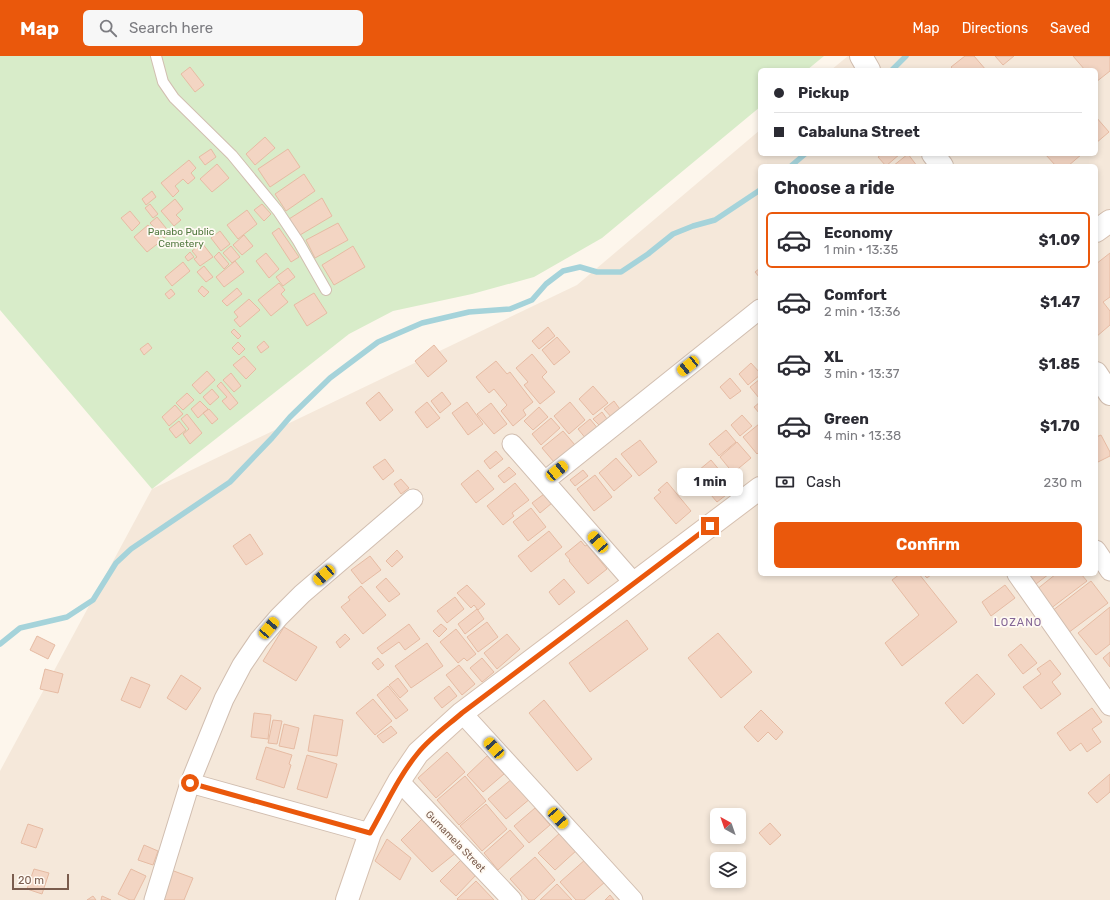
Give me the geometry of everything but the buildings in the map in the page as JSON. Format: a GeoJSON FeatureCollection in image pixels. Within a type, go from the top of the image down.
{"type":"FeatureCollection","features":[{"type":"Feature","properties":{"kind":"main road"},"geometry":{"type":"LineString","coordinates":[[861,56],[868,68]]}},
{"type":"Feature","properties":{"kind":"main road"},"geometry":{"type":"LineString","coordinates":[[1098,230],[1110,221]]}},
{"type":"Feature","properties":{"kind":"main road"},"geometry":{"type":"LineString","coordinates":[[1098,376],[1110,394]]}},
{"type":"Feature","properties":{"kind":"main road"},"geometry":{"type":"LineString","coordinates":[[347,900],[370,833],[399,781],[418,753],[462,713],[758,490]]}},
{"type":"Feature","properties":{"kind":"street"},"geometry":{"type":"LineString","coordinates":[[545,481],[758,311]]}},
{"type":"Feature","properties":{"kind":"street"},"geometry":{"type":"LineString","coordinates":[[512,444],[634,583]]}},
{"type":"Feature","properties":{"kind":"street"},"geometry":{"type":"LineString","coordinates":[[154,900],[190,783],[224,699],[242,665],[259,640],[302,594],[413,499]]}},
{"type":"Feature","properties":{"kind":"street"},"geometry":{"type":"LineString","coordinates":[[1098,553],[1110,571]]}},
{"type":"Feature","properties":{"kind":"street"},"geometry":{"type":"LineString","coordinates":[[1017,576],[1110,706]]}},
{"type":"Feature","properties":{"kind":"street"},"geometry":{"type":"LineString","coordinates":[[462,713],[633,900]]}},
{"type":"Feature","properties":{"kind":"street","name":"Gumamela Street"},"geometry":{"type":"LineString","coordinates":[[399,781],[512,900]]}},
{"type":"Feature","properties":{"kind":"street"},"geometry":{"type":"LineString","coordinates":[[190,783],[370,833]]}},
{"type":"Feature","properties":{"kind":"lane"},"geometry":{"type":"LineString","coordinates":[[156,56],[163,82],[174,98],[232,155],[278,211],[298,241],[326,290]]}},
{"type":"Feature","properties":{"kind":"shaded area"},"geometry":{"type":"Polygon","coordinates":[[[848,56],[1110,56],[1110,900],[0,900],[0,771],[152,489],[577,285],[758,132],[758,156],[1098,156],[1098,68],[833,68],[848,56]]]}},
{"type":"Feature","properties":{"kind":"green space","name":"Panabo Public Cemetery"},"geometry":{"type":"Polygon","coordinates":[[[0,56],[824,56],[809,68],[758,68],[758,109],[602,238],[534,277],[472,294],[393,311],[349,334],[152,489],[0,310],[0,56]]]}},
{"type":"Feature","properties":{"kind":"waterway"},"geometry":{"type":"LineString","coordinates":[[894,68],[906,56]]}},
{"type":"Feature","properties":{"kind":"waterway"},"geometry":{"type":"LineString","coordinates":[[793,164],[803,156]]}},
{"type":"Feature","properties":{"kind":"waterway"},"geometry":{"type":"LineString","coordinates":[[0,644],[20,628],[67,617],[93,600],[116,563],[131,549],[230,482],[290,417],[330,378],[378,342],[422,323],[469,312],[510,309],[532,300],[546,284],[563,271],[580,267],[597,272],[621,272],[648,254],[673,234],[693,226],[715,220],[758,191]]}},
{"type":"Feature","properties":{"kind":"district","name":"LOZANO"},"geometry":{"type":"Point","coordinates":[1018,622]}},
{"type":"Feature","properties":{"kind":"route"},"geometry":{"type":"LineString","coordinates":[[190,783],[370,833],[399,781],[418,753],[441,731],[462,713],[710,526]]}}]}
